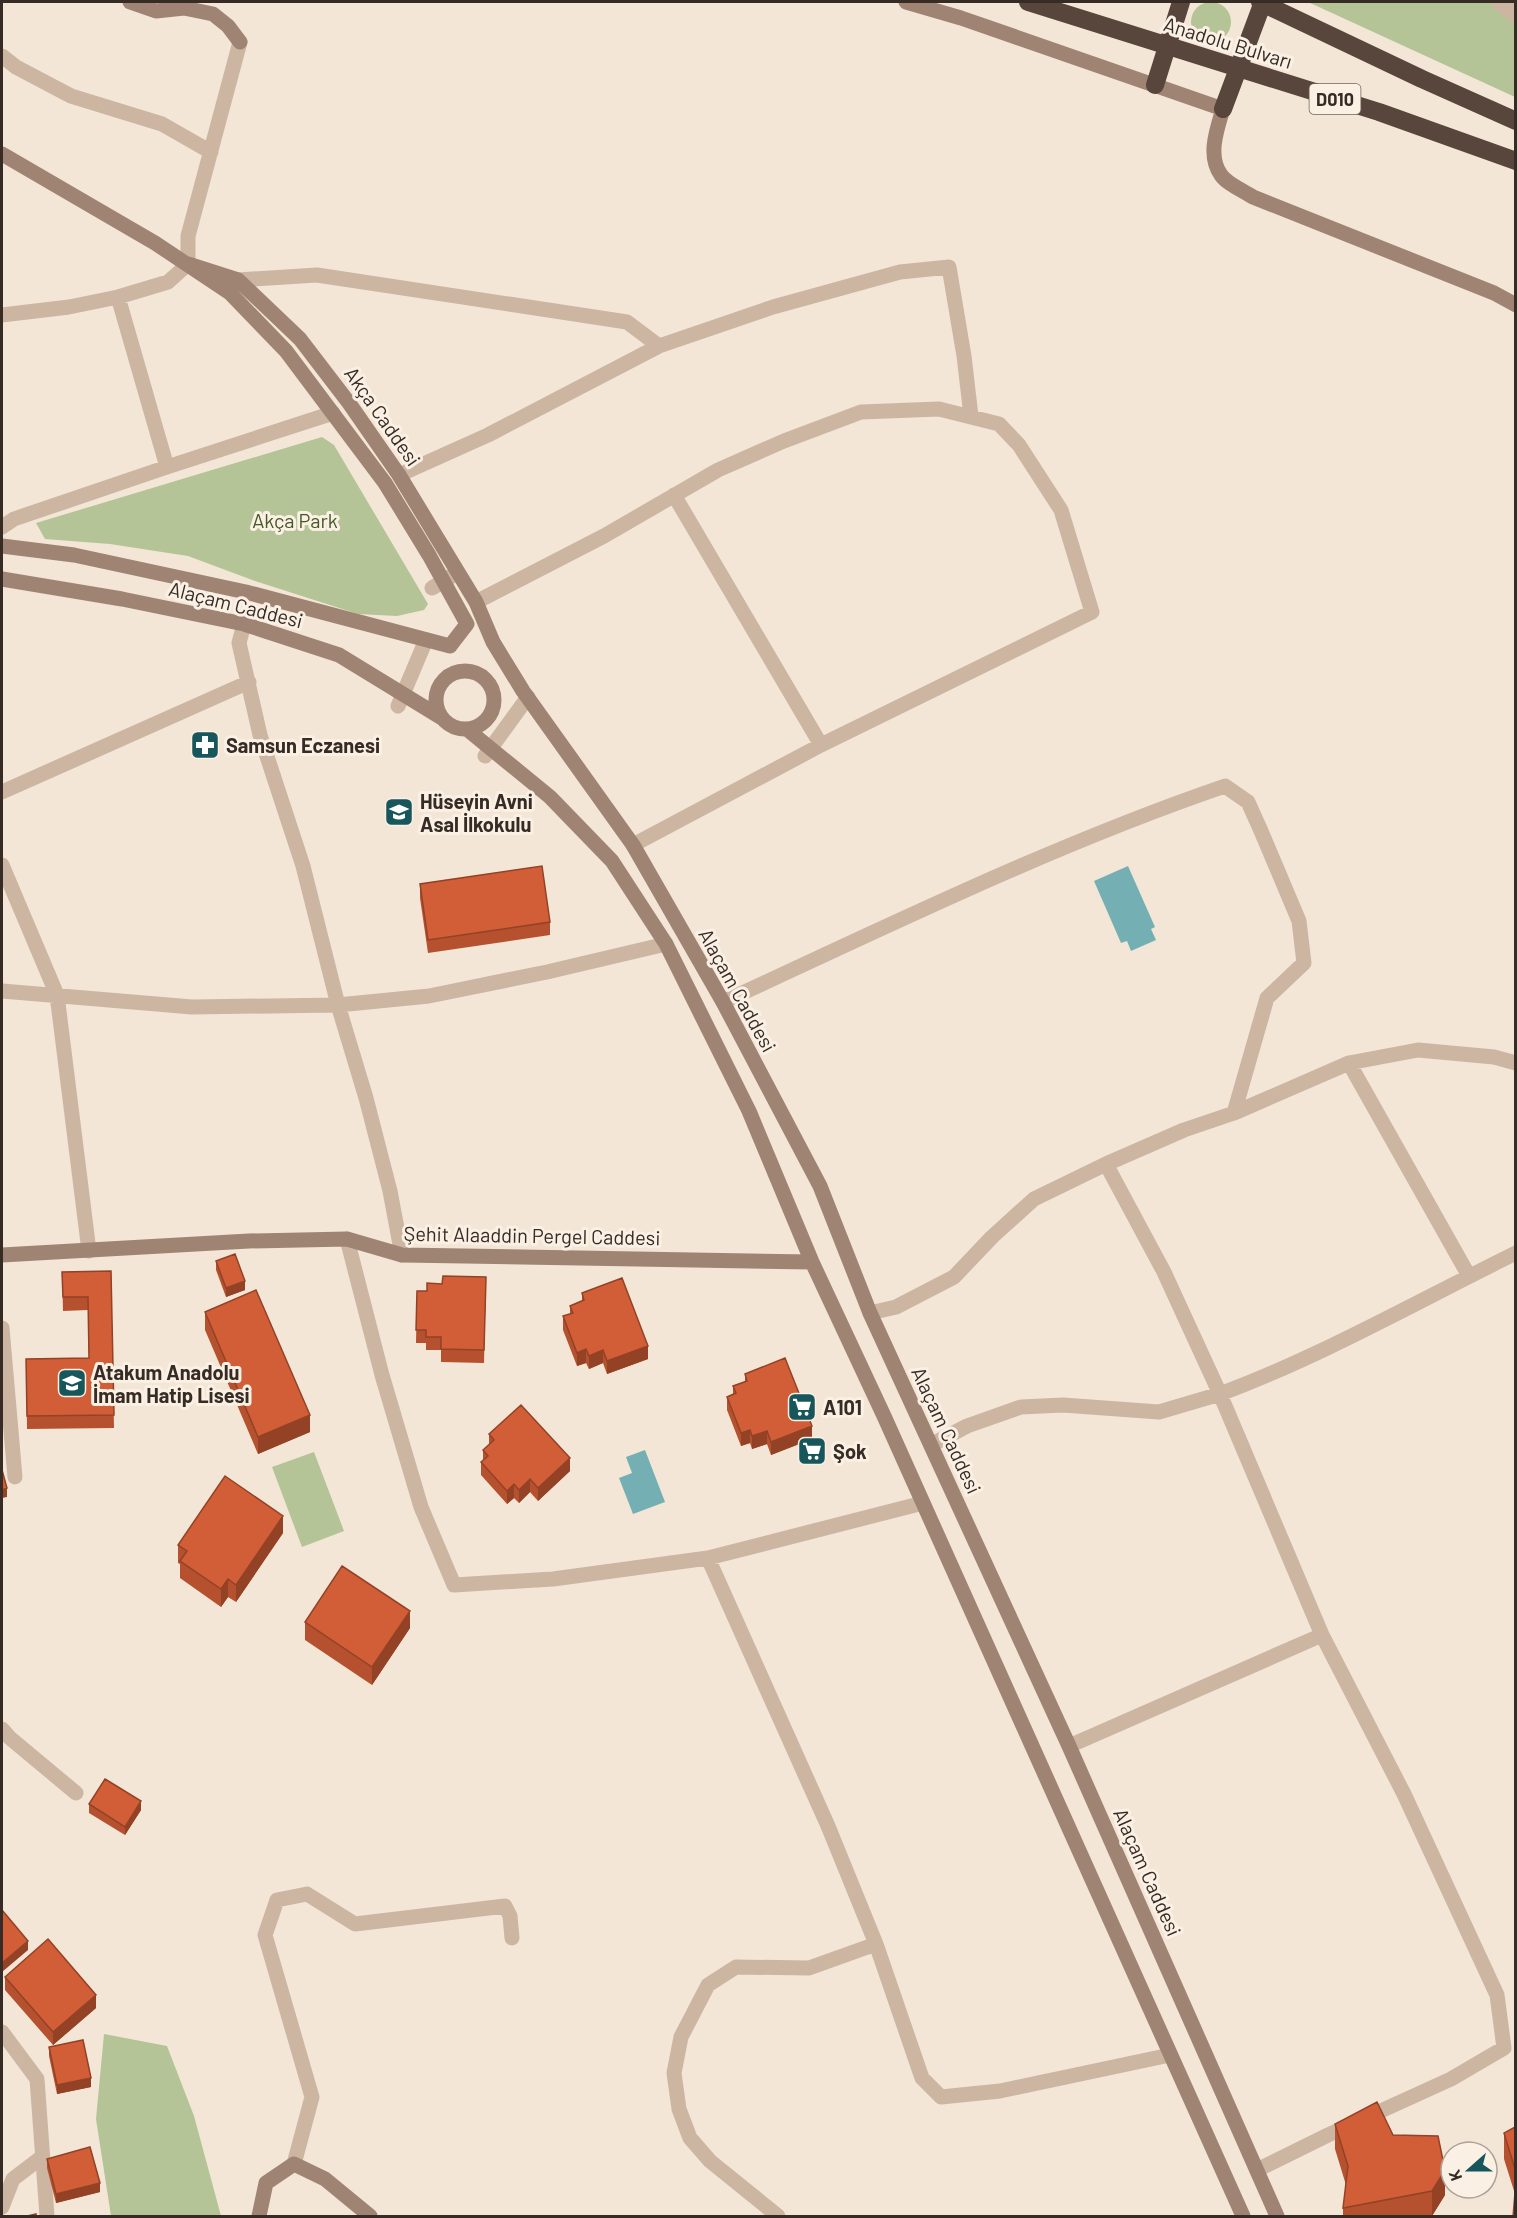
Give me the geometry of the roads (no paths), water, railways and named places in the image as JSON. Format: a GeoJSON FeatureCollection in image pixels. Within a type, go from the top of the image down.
{"type":"FeatureCollection","features":[{"type":"Feature","properties":{"kind":"highway","name":"Anadolu Bulvarı"},"geometry":{"type":"LineString","coordinates":[[1028,2],[1378,112],[1515,161]]}},
{"type":"Feature","properties":{"kind":"highway"},"geometry":{"type":"LineString","coordinates":[[1155,85],[1181,2]]}},
{"type":"Feature","properties":{"kind":"highway"},"geometry":{"type":"LineString","coordinates":[[1223,109],[1262,2]]}},
{"type":"Feature","properties":{"kind":"highway","name":"Anadolu Bulvarı"},"geometry":{"type":"LineString","coordinates":[[1262,2],[1515,121]]}},
{"type":"Feature","properties":{"kind":"main road"},"geometry":{"type":"LineString","coordinates":[[130,2],[156,11],[184,8],[213,14],[228,26],[240,42]]}},
{"type":"Feature","properties":{"kind":"main road"},"geometry":{"type":"LineString","coordinates":[[906,2],[1223,109],[1216,131],[1214,159],[1221,176],[1253,197],[1494,293],[1515,305]]}},
{"type":"Feature","properties":{"kind":"main road","name":"Akça Caddesi"},"geometry":{"type":"LineString","coordinates":[[2,154],[188,264],[230,293],[286,351],[385,483],[438,585],[468,624],[450,646]]}},
{"type":"Feature","properties":{"kind":"main road","name":"Akça Caddesi"},"geometry":{"type":"LineString","coordinates":[[188,264],[238,280],[300,339],[349,403],[399,475],[460,571],[493,642],[525,694]]}},
{"type":"Feature","properties":{"kind":"main road","name":"Alaçam Caddesi"},"geometry":{"type":"LineString","coordinates":[[2,546],[74,555],[246,592],[450,646]]}},
{"type":"Feature","properties":{"kind":"main road","name":"Alaçam Caddesi"},"geometry":{"type":"LineString","coordinates":[[2,579],[122,599],[244,624],[339,655],[401,700],[442,718]]}},
{"type":"Feature","properties":{"kind":"main road"},"geometry":{"type":"LineString","coordinates":[[450,646],[466,670],[484,677],[491,685],[494,694],[495,704],[492,714],[478,727],[468,730],[449,725],[437,710],[436,700],[441,682],[448,676],[466,670]]}},
{"type":"Feature","properties":{"kind":"main road"},"geometry":{"type":"LineString","coordinates":[[491,685],[525,694]]}},
{"type":"Feature","properties":{"kind":"main road","name":"Alaçam Caddesi"},"geometry":{"type":"LineString","coordinates":[[525,694],[633,845],[723,1002],[820,1186],[870,1313],[1069,1746],[1277,2217]]}},
{"type":"Feature","properties":{"kind":"main road","name":"Alaçam Caddesi"},"geometry":{"type":"LineString","coordinates":[[468,730],[488,752],[550,797],[612,861],[666,944],[749,1111],[812,1262],[1243,2217]]}},
{"type":"Feature","properties":{"kind":"main road","name":"Şehit Alaaddin Pergel Caddesi"},"geometry":{"type":"LineString","coordinates":[[2,1255],[249,1241],[347,1239],[402,1255],[812,1262]]}},
{"type":"Feature","properties":{"kind":"main road"},"geometry":{"type":"LineString","coordinates":[[259,2217],[266,2183],[294,2164],[325,2179],[370,2217]]}},
{"type":"Feature","properties":{"kind":"street"},"geometry":{"type":"LineString","coordinates":[[1498,2],[1515,16]]}},
{"type":"Feature","properties":{"kind":"street"},"geometry":{"type":"LineString","coordinates":[[2,315],[69,307],[118,297],[168,282],[188,264],[188,236],[240,42]]}},
{"type":"Feature","properties":{"kind":"street"},"geometry":{"type":"LineString","coordinates":[[2,56],[16,67],[71,96],[162,124],[211,152]]}},
{"type":"Feature","properties":{"kind":"street"},"geometry":{"type":"LineString","coordinates":[[399,475],[488,435],[659,346],[773,307],[900,272],[949,267],[964,356],[971,416]]}},
{"type":"Feature","properties":{"kind":"street"},"geometry":{"type":"LineString","coordinates":[[238,280],[317,275],[627,322],[659,346]]}},
{"type":"Feature","properties":{"kind":"street"},"geometry":{"type":"LineString","coordinates":[[118,297],[167,467]]}},
{"type":"Feature","properties":{"kind":"street"},"geometry":{"type":"LineString","coordinates":[[476,602],[603,536],[718,470],[784,441],[861,412],[939,410],[999,424],[1019,445],[1061,510],[1092,612],[821,745],[633,845]]}},
{"type":"Feature","properties":{"kind":"street"},"geometry":{"type":"LineString","coordinates":[[2,527],[14,519],[333,413]]}},
{"type":"Feature","properties":{"kind":"street"},"geometry":{"type":"LineString","coordinates":[[674,495],[821,745]]}},
{"type":"Feature","properties":{"kind":"street"},"geometry":{"type":"LineString","coordinates":[[438,585],[460,571]]}},
{"type":"Feature","properties":{"kind":"street"},"geometry":{"type":"LineString","coordinates":[[244,624],[239,643],[260,735],[303,866],[338,1005],[390,1191],[402,1255]]}},
{"type":"Feature","properties":{"kind":"street"},"geometry":{"type":"LineString","coordinates":[[401,700],[426,640]]}},
{"type":"Feature","properties":{"kind":"street"},"geometry":{"type":"LineString","coordinates":[[2,792],[249,682]]}},
{"type":"Feature","properties":{"kind":"street"},"geometry":{"type":"LineString","coordinates":[[488,752],[525,694]]}},
{"type":"Feature","properties":{"kind":"street"},"geometry":{"type":"LineString","coordinates":[[723,1002],[942,901],[1159,809],[1225,786],[1248,802],[1261,831],[1299,921],[1304,963],[1267,998],[1233,1113]]}},
{"type":"Feature","properties":{"kind":"street"},"geometry":{"type":"LineString","coordinates":[[2,865],[57,995],[89,1251]]}},
{"type":"Feature","properties":{"kind":"street"},"geometry":{"type":"LineString","coordinates":[[2,991],[192,1007],[338,1005],[429,996],[547,972],[666,944]]}},
{"type":"Feature","properties":{"kind":"street"},"geometry":{"type":"LineString","coordinates":[[870,1313],[896,1307],[954,1277],[1034,1199],[1184,1130],[1233,1113],[1349,1063],[1418,1050],[1494,1057],[1515,1064]]}},
{"type":"Feature","properties":{"kind":"street"},"geometry":{"type":"LineString","coordinates":[[1349,1063],[1469,1276]]}},
{"type":"Feature","properties":{"kind":"street"},"geometry":{"type":"LineString","coordinates":[[1106,1164],[1164,1272],[1220,1394],[1322,1635],[1404,1794],[1497,1995],[1510,2054],[1450,2079],[1257,2170]]}},
{"type":"Feature","properties":{"kind":"street"},"geometry":{"type":"LineString","coordinates":[[347,1239],[382,1376],[421,1507],[454,1585],[553,1579],[708,1558],[922,1503]]}},
{"type":"Feature","properties":{"kind":"street"},"geometry":{"type":"LineString","coordinates":[[931,1445],[967,1426],[1021,1407],[1063,1405],[1159,1412],[1220,1394],[1266,1376],[1515,1253]]}},
{"type":"Feature","properties":{"kind":"street"},"geometry":{"type":"LineString","coordinates":[[2,1328],[15,1477]]}},
{"type":"Feature","properties":{"kind":"street"},"geometry":{"type":"LineString","coordinates":[[708,1558],[828,1826],[876,1944],[922,2078],[941,2097],[1000,2091],[1170,2055]]}},
{"type":"Feature","properties":{"kind":"street"},"geometry":{"type":"LineString","coordinates":[[1069,1746],[1322,1635]]}},
{"type":"Feature","properties":{"kind":"street"},"geometry":{"type":"LineString","coordinates":[[2,1729],[76,1793]]}},
{"type":"Feature","properties":{"kind":"street"},"geometry":{"type":"LineString","coordinates":[[294,2164],[312,2097],[265,1935],[277,1900],[308,1894],[355,1924],[505,1906],[510,1916],[512,1938]]}},
{"type":"Feature","properties":{"kind":"street"},"geometry":{"type":"LineString","coordinates":[[778,2217],[710,2162],[690,2138],[679,2109],[674,2073],[681,2037],[708,1985],[736,1967],[809,1968],[876,1944]]}},
{"type":"Feature","properties":{"kind":"street"},"geometry":{"type":"LineString","coordinates":[[2,2032],[37,2079],[47,2217]]}},
{"type":"Feature","properties":{"kind":"street"},"geometry":{"type":"LineString","coordinates":[[2,2207],[13,2179],[42,2157]]}},
{"type":"Feature","properties":{"kind":"water"},"geometry":{"type":"Polygon","coordinates":[[[1128,866],[1155,927],[1151,929],[1156,940],[1131,951],[1127,941],[1121,943],[1094,881],[1128,866]]]}},
{"type":"Feature","properties":{"kind":"water"},"geometry":{"type":"Polygon","coordinates":[[[645,1450],[665,1502],[633,1514],[619,1478],[632,1473],[626,1457],[645,1450]]]}},
{"type":"Feature","properties":{"kind":"place","name":"Samsun Eczanesi"},"geometry":{"type":"Point","coordinates":[205,745]}},
{"type":"Feature","properties":{"kind":"place","name":"Hüseyin Avni Asal İlkokulu"},"geometry":{"type":"Point","coordinates":[399,812]}},
{"type":"Feature","properties":{"kind":"place","name":"Atakum Anadolu İmam Hatip Lisesi"},"geometry":{"type":"Point","coordinates":[72,1383]}},
{"type":"Feature","properties":{"kind":"place","name":"A101"},"geometry":{"type":"Point","coordinates":[802,1407]}},
{"type":"Feature","properties":{"kind":"place","name":"Şok"},"geometry":{"type":"Point","coordinates":[812,1451]}},
{"type":"Feature","properties":{"kind":"park label","name":"Akça Park"},"geometry":{"type":"Point","coordinates":[295,520]}}]}
